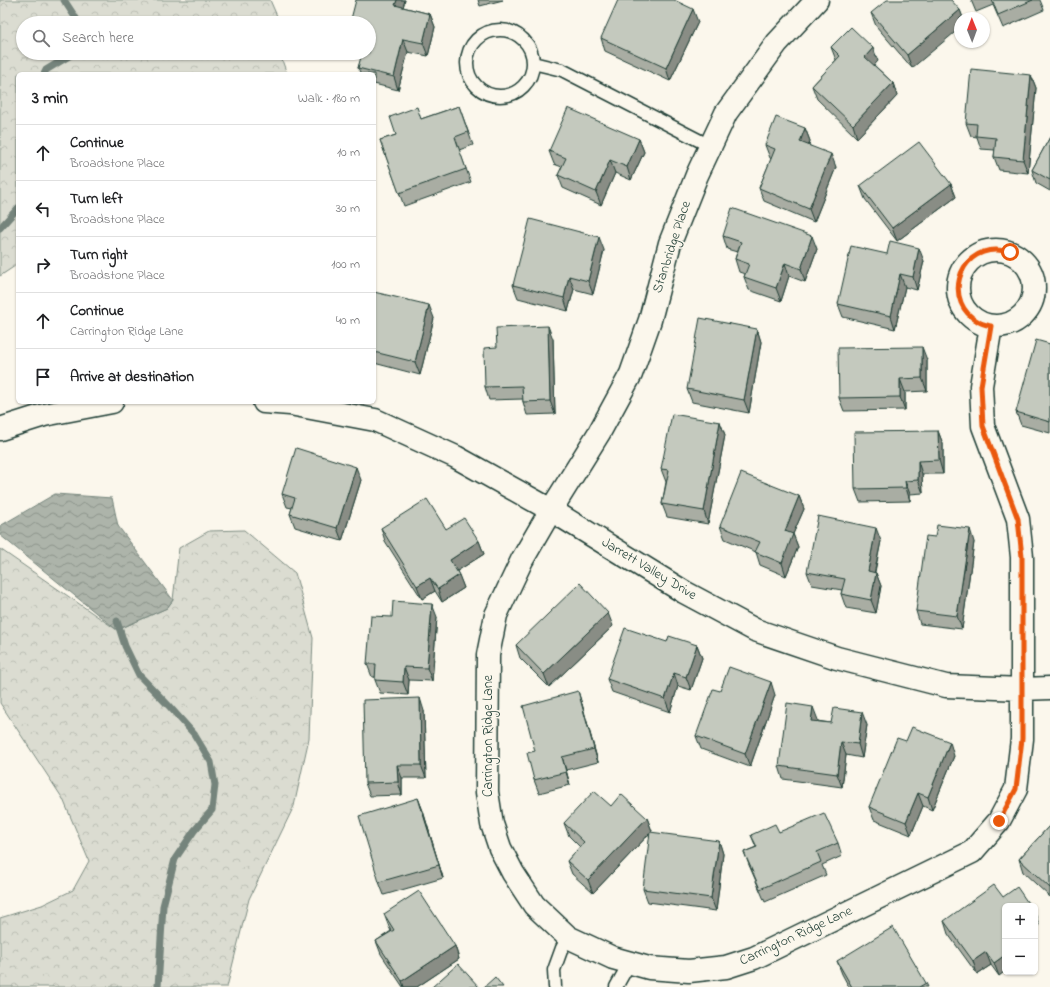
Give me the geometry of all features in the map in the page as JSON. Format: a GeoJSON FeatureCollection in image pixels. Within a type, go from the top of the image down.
{"type":"FeatureCollection","features":[{"type":"Feature","properties":{"kind":"street","name":"Stanbridge Place"},"geometry":{"type":"LineString","coordinates":[[551,510],[599,433],[631,374],[650,320],[670,243],[697,175],[726,113],[776,43],[817,0]]}},
{"type":"Feature","properties":{"kind":"street","name":"Carrington Ridge Lane"},"geometry":{"type":"LineString","coordinates":[[551,510],[522,560],[496,615],[488,655],[487,792],[492,824],[500,848],[513,873],[534,905],[568,937],[613,958],[649,968],[689,971],[726,967],[754,958],[972,852],[999,821],[1016,789],[1022,739],[1022,557],[1018,519],[983,426],[981,386],[991,326]]}},
{"type":"Feature","properties":{"kind":"street"},"geometry":{"type":"LineString","coordinates":[[0,429],[44,415],[102,404]]}},
{"type":"Feature","properties":{"kind":"street","name":"Jarrett Valley Drive"},"geometry":{"type":"LineString","coordinates":[[290,404],[375,420],[456,457],[551,510],[684,592],[755,630],[837,658],[946,686],[1022,689],[1050,688]]}},
{"type":"Feature","properties":{"kind":"lane"},"geometry":{"type":"LineString","coordinates":[[495,30],[511,32],[524,41],[529,47],[533,62],[531,73],[526,83],[518,91],[502,96],[491,95],[481,90],[473,83],[467,68],[467,57],[474,42],[482,35],[495,30]]}},
{"type":"Feature","properties":{"kind":"lane"},"geometry":{"type":"LineString","coordinates":[[533,62],[562,70],[710,146]]}},
{"type":"Feature","properties":{"kind":"lane"},"geometry":{"type":"LineString","coordinates":[[555,987],[554,970],[562,948],[568,937]]}},
{"type":"Feature","properties":{"kind":"lane"},"geometry":{"type":"LineString","coordinates":[[616,987],[630,962]]}},
{"type":"Feature","properties":{"kind":"green space"},"geometry":{"type":"Polygon","coordinates":[[[0,0],[270,0],[277,16],[16,16],[16,60],[282,60],[286,72],[16,72],[16,265],[0,276],[0,0]]]}},
{"type":"Feature","properties":{"kind":"green space"},"geometry":{"type":"Polygon","coordinates":[[[244,530],[295,573],[313,638],[309,738],[294,806],[249,899],[227,987],[0,987],[0,918],[42,905],[73,890],[89,861],[63,799],[0,703],[0,549],[117,630],[167,608],[173,600],[179,548],[209,531],[244,530]]]}},
{"type":"Feature","properties":{"kind":"water"},"geometry":{"type":"Polygon","coordinates":[[[55,494],[112,498],[118,526],[173,600],[167,608],[117,630],[0,535],[0,526],[55,494]]]}},
{"type":"Feature","properties":{"kind":"building"},"geometry":{"type":"Polygon","coordinates":[[[356,0],[397,0],[395,5],[430,14],[423,43],[403,39],[394,77],[358,68],[360,60],[376,60],[376,16],[352,16],[356,0]]]}},
{"type":"Feature","properties":{"kind":"building"},"geometry":{"type":"Polygon","coordinates":[[[618,0],[674,0],[693,9],[666,68],[601,38],[618,0]]]}},
{"type":"Feature","properties":{"kind":"building"},"geometry":{"type":"Polygon","coordinates":[[[887,0],[951,0],[960,10],[954,12],[954,15],[907,55],[871,13],[887,0]]]}},
{"type":"Feature","properties":{"kind":"building"},"geometry":{"type":"Polygon","coordinates":[[[992,0],[1033,0],[998,15],[992,0]]]}},
{"type":"Feature","properties":{"kind":"building"},"geometry":{"type":"Polygon","coordinates":[[[851,27],[873,48],[865,57],[893,83],[853,125],[812,86],[840,56],[831,47],[851,27]]]}},
{"type":"Feature","properties":{"kind":"building"},"geometry":{"type":"Polygon","coordinates":[[[971,69],[1031,75],[1023,160],[994,157],[996,138],[976,136],[977,124],[966,123],[971,69]]]}},
{"type":"Feature","properties":{"kind":"building"},"geometry":{"type":"Polygon","coordinates":[[[459,106],[468,132],[455,137],[466,169],[399,193],[380,140],[396,135],[390,117],[417,107],[421,119],[459,106]]]}},
{"type":"Feature","properties":{"kind":"building"},"geometry":{"type":"Polygon","coordinates":[[[568,108],[639,139],[627,167],[610,160],[596,192],[558,175],[566,158],[549,151],[568,108]]]}},
{"type":"Feature","properties":{"kind":"building"},"geometry":{"type":"Polygon","coordinates":[[[776,117],[805,128],[800,142],[831,154],[809,209],[759,188],[775,149],[765,145],[776,117]]]}},
{"type":"Feature","properties":{"kind":"building"},"geometry":{"type":"Polygon","coordinates":[[[1050,137],[1050,180],[1032,170],[1050,137]]]}},
{"type":"Feature","properties":{"kind":"building"},"geometry":{"type":"Polygon","coordinates":[[[919,142],[951,184],[892,228],[860,186],[919,142]]]}},
{"type":"Feature","properties":{"kind":"building"},"geometry":{"type":"Polygon","coordinates":[[[732,208],[812,236],[801,269],[785,263],[776,288],[744,277],[749,264],[735,259],[741,242],[723,236],[732,208]]]}},
{"type":"Feature","properties":{"kind":"building"},"geometry":{"type":"Polygon","coordinates":[[[530,219],[599,237],[588,281],[569,276],[564,298],[513,285],[530,219]]]}},
{"type":"Feature","properties":{"kind":"building"},"geometry":{"type":"Polygon","coordinates":[[[890,241],[919,248],[913,277],[900,274],[891,316],[838,304],[851,246],[887,254],[890,241]]]}},
{"type":"Feature","properties":{"kind":"building"},"geometry":{"type":"Polygon","coordinates":[[[376,292],[429,305],[415,362],[376,352],[376,292]]]}},
{"type":"Feature","properties":{"kind":"building"},"geometry":{"type":"Polygon","coordinates":[[[700,318],[757,329],[744,400],[687,389],[700,318]]]}},
{"type":"Feature","properties":{"kind":"building"},"geometry":{"type":"Polygon","coordinates":[[[548,326],[550,401],[523,402],[522,386],[485,387],[484,348],[497,347],[496,328],[548,326]]]}},
{"type":"Feature","properties":{"kind":"building"},"geometry":{"type":"Polygon","coordinates":[[[1036,340],[1050,344],[1050,422],[1016,412],[1036,340]]]}},
{"type":"Feature","properties":{"kind":"building"},"geometry":{"type":"Polygon","coordinates":[[[922,347],[922,378],[900,379],[900,397],[839,398],[838,348],[922,347]]]}},
{"type":"Feature","properties":{"kind":"building"},"geometry":{"type":"Polygon","coordinates":[[[672,414],[720,422],[704,511],[662,504],[669,470],[661,469],[672,414]]]}},
{"type":"Feature","properties":{"kind":"building"},"geometry":{"type":"Polygon","coordinates":[[[938,431],[939,460],[918,461],[918,480],[905,481],[906,488],[855,489],[854,432],[938,431]]]}},
{"type":"Feature","properties":{"kind":"building"},"geometry":{"type":"Polygon","coordinates":[[[296,448],[356,467],[337,528],[290,514],[295,498],[282,494],[296,448]]]}},
{"type":"Feature","properties":{"kind":"building"},"geometry":{"type":"Polygon","coordinates":[[[741,473],[799,496],[785,531],[793,534],[782,563],[755,552],[760,542],[720,526],[741,473]]]}},
{"type":"Feature","properties":{"kind":"building"},"geometry":{"type":"Polygon","coordinates":[[[427,499],[446,529],[464,518],[479,541],[450,560],[459,575],[438,589],[430,578],[417,586],[381,528],[427,499]]]}},
{"type":"Feature","properties":{"kind":"building"},"geometry":{"type":"Polygon","coordinates":[[[818,516],[876,528],[868,571],[876,573],[871,600],[841,594],[845,579],[807,572],[818,516]]]}},
{"type":"Feature","properties":{"kind":"building"},"geometry":{"type":"Polygon","coordinates":[[[937,525],[970,529],[957,616],[916,611],[926,536],[935,537],[937,525]]]}},
{"type":"Feature","properties":{"kind":"building"},"geometry":{"type":"Polygon","coordinates":[[[580,583],[608,613],[544,674],[516,645],[580,583]]]}},
{"type":"Feature","properties":{"kind":"building"},"geometry":{"type":"Polygon","coordinates":[[[393,601],[432,604],[427,668],[404,667],[403,682],[375,680],[376,664],[367,664],[371,616],[392,617],[393,601]]]}},
{"type":"Feature","properties":{"kind":"building"},"geometry":{"type":"Polygon","coordinates":[[[625,628],[667,642],[669,636],[697,645],[686,677],[674,673],[665,699],[607,679],[625,628]]]}},
{"type":"Feature","properties":{"kind":"building"},"geometry":{"type":"Polygon","coordinates":[[[729,667],[771,682],[745,754],[696,736],[713,689],[720,691],[729,667]]]}},
{"type":"Feature","properties":{"kind":"building"},"geometry":{"type":"Polygon","coordinates":[[[578,691],[594,749],[562,757],[566,772],[534,780],[527,753],[535,751],[523,706],[578,691]]]}},
{"type":"Feature","properties":{"kind":"building"},"geometry":{"type":"Polygon","coordinates":[[[420,698],[421,765],[397,765],[398,782],[365,783],[363,700],[420,698]]]}},
{"type":"Feature","properties":{"kind":"building"},"geometry":{"type":"Polygon","coordinates":[[[787,703],[813,707],[811,721],[831,723],[834,708],[862,712],[858,744],[841,742],[837,774],[779,766],[787,703]]]}},
{"type":"Feature","properties":{"kind":"building"},"geometry":{"type":"Polygon","coordinates":[[[912,727],[950,742],[928,797],[918,793],[906,822],[869,807],[897,738],[906,741],[912,727]]]}},
{"type":"Feature","properties":{"kind":"building"},"geometry":{"type":"Polygon","coordinates":[[[594,791],[611,806],[621,794],[647,818],[588,880],[567,861],[584,842],[564,823],[594,791]]]}},
{"type":"Feature","properties":{"kind":"building"},"geometry":{"type":"Polygon","coordinates":[[[418,798],[439,865],[379,882],[359,816],[418,798]]]}},
{"type":"Feature","properties":{"kind":"building"},"geometry":{"type":"Polygon","coordinates":[[[824,813],[838,843],[817,852],[821,862],[760,889],[744,852],[757,847],[751,835],[775,824],[779,832],[824,813]]]}},
{"type":"Feature","properties":{"kind":"building"},"geometry":{"type":"Polygon","coordinates":[[[1050,825],[1050,888],[1019,859],[1050,825]]]}},
{"type":"Feature","properties":{"kind":"building"},"geometry":{"type":"Polygon","coordinates":[[[650,832],[719,841],[711,898],[643,889],[650,832]]]}},
{"type":"Feature","properties":{"kind":"building"},"geometry":{"type":"Polygon","coordinates":[[[994,885],[1003,897],[1017,887],[1028,903],[1002,903],[1002,957],[994,963],[986,952],[973,961],[944,921],[994,885]]]}},
{"type":"Feature","properties":{"kind":"building"},"geometry":{"type":"Polygon","coordinates":[[[419,891],[455,946],[402,981],[376,941],[394,930],[384,914],[419,891]]]}},
{"type":"Feature","properties":{"kind":"building"},"geometry":{"type":"Polygon","coordinates":[[[893,927],[926,983],[919,987],[852,987],[837,961],[893,927]]]}},
{"type":"Feature","properties":{"kind":"building"},"geometry":{"type":"Polygon","coordinates":[[[458,964],[479,987],[432,987],[458,964]]]}},
{"type":"Feature","properties":{"kind":"building"},"geometry":{"type":"Polygon","coordinates":[[[495,977],[503,987],[484,987],[495,977]]]}},
{"type":"Feature","properties":{"kind":"waterway"},"geometry":{"type":"LineString","coordinates":[[64,0],[74,16]]}},
{"type":"Feature","properties":{"kind":"waterway"},"geometry":{"type":"LineString","coordinates":[[45,72],[62,60]]}},
{"type":"Feature","properties":{"kind":"waterway"},"geometry":{"type":"LineString","coordinates":[[0,228],[16,210]]}},
{"type":"Feature","properties":{"kind":"waterway"},"geometry":{"type":"LineString","coordinates":[[117,621],[125,646],[139,675],[194,734],[211,762],[215,785],[212,810],[194,831],[175,859],[163,906],[158,987]]}},
{"type":"Feature","properties":{"kind":"route"},"geometry":{"type":"LineString","coordinates":[[999,821],[1016,789],[1022,739],[1022,557],[1018,519],[983,426],[981,386],[991,326],[979,323],[962,307],[958,296],[958,285],[960,273],[966,264],[975,256],[986,251],[998,250],[1010,252]]}}]}
